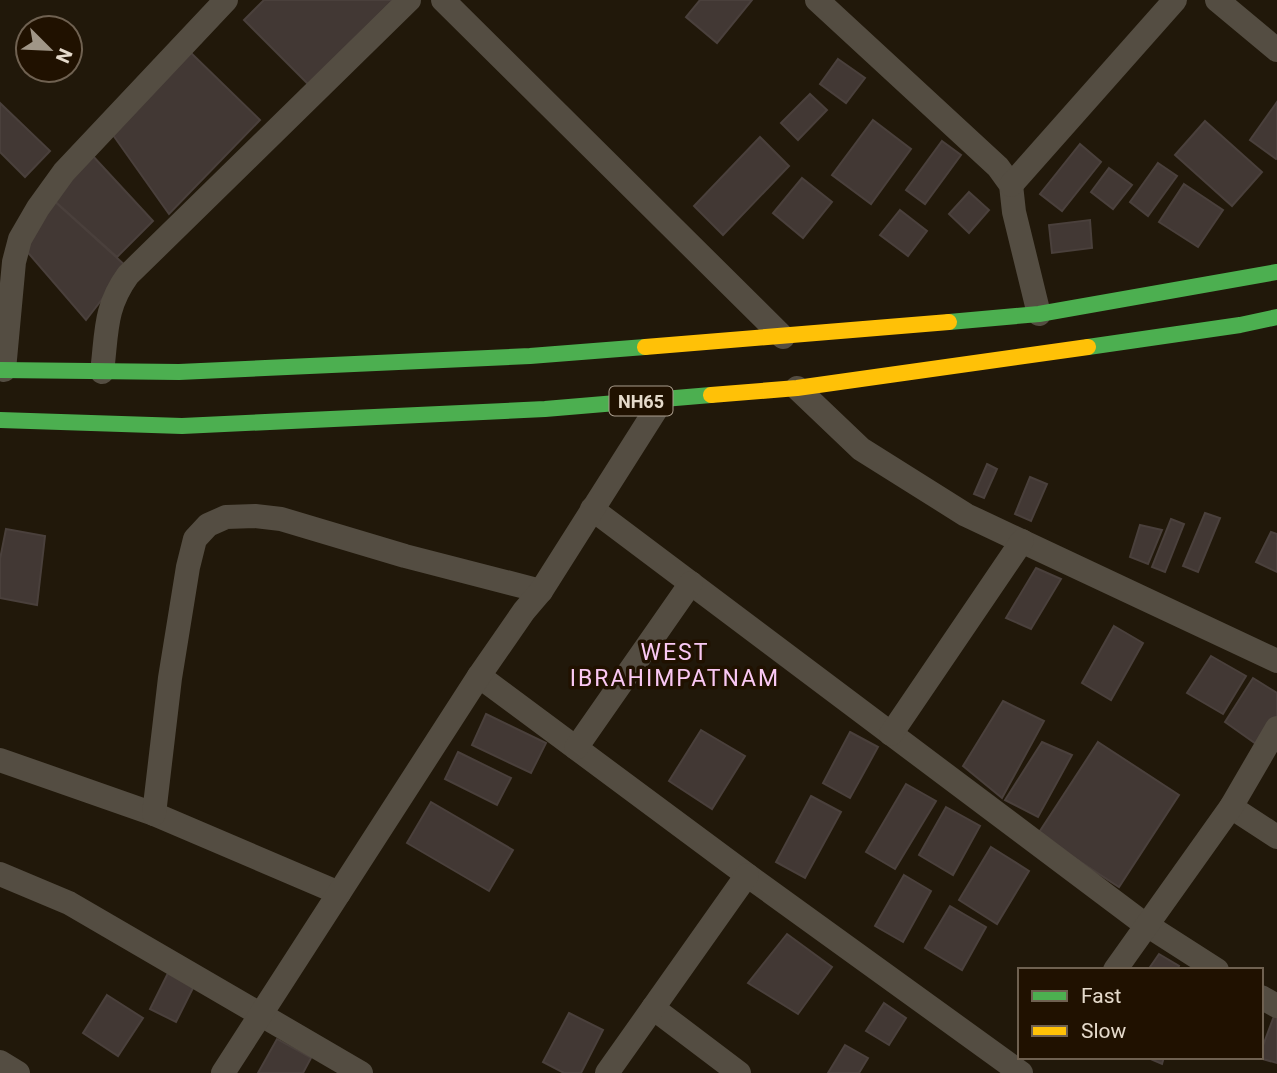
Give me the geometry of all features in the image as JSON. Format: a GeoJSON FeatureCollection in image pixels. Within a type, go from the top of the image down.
{"type":"FeatureCollection","features":[{"type":"Feature","properties":{"kind":"highway"},"geometry":{"type":"LineString","coordinates":[[2,370],[179,372],[516,356],[783,337],[1039,314],[1277,272]]}},
{"type":"Feature","properties":{"kind":"highway","name":"NH65"},"geometry":{"type":"LineString","coordinates":[[0,420],[182,426],[545,409],[662,400],[797,388],[1240,325],[1277,317]]}},
{"type":"Feature","properties":{"kind":"street"},"geometry":{"type":"LineString","coordinates":[[2,370],[14,262],[20,239],[38,208],[64,172],[226,0]]}},
{"type":"Feature","properties":{"kind":"street"},"geometry":{"type":"LineString","coordinates":[[102,372],[110,306],[128,275],[409,0]]}},
{"type":"Feature","properties":{"kind":"street"},"geometry":{"type":"LineString","coordinates":[[443,0],[783,337]]}},
{"type":"Feature","properties":{"kind":"street"},"geometry":{"type":"LineString","coordinates":[[817,0],[998,167],[1011,185],[1014,212],[1039,314]]}},
{"type":"Feature","properties":{"kind":"street"},"geometry":{"type":"LineString","coordinates":[[1011,185],[1175,0]]}},
{"type":"Feature","properties":{"kind":"street"},"geometry":{"type":"LineString","coordinates":[[1217,0],[1277,50]]}},
{"type":"Feature","properties":{"kind":"street"},"geometry":{"type":"LineString","coordinates":[[797,388],[861,449],[966,515],[1277,661]]}},
{"type":"Feature","properties":{"kind":"street"},"geometry":{"type":"LineString","coordinates":[[223,1073],[479,676],[541,591],[662,400]]}},
{"type":"Feature","properties":{"kind":"street"},"geometry":{"type":"LineString","coordinates":[[592,509],[1147,926],[1214,968]]}},
{"type":"Feature","properties":{"kind":"street"},"geometry":{"type":"LineString","coordinates":[[154,814],[170,678],[188,567],[195,539],[208,525],[226,517],[255,516],[281,520],[541,591]]}},
{"type":"Feature","properties":{"kind":"street"},"geometry":{"type":"LineString","coordinates":[[891,734],[1022,541]]}},
{"type":"Feature","properties":{"kind":"street"},"geometry":{"type":"LineString","coordinates":[[576,748],[691,583]]}},
{"type":"Feature","properties":{"kind":"street"},"geometry":{"type":"LineString","coordinates":[[479,676],[747,875],[1022,1073],[1035,1059]]}},
{"type":"Feature","properties":{"kind":"street"},"geometry":{"type":"LineString","coordinates":[[1116,968],[1231,807],[1277,728]]}},
{"type":"Feature","properties":{"kind":"street"},"geometry":{"type":"LineString","coordinates":[[0,760],[154,814],[339,893]]}},
{"type":"Feature","properties":{"kind":"street"},"geometry":{"type":"LineString","coordinates":[[1231,807],[1277,837]]}},
{"type":"Feature","properties":{"kind":"street"},"geometry":{"type":"LineString","coordinates":[[0,874],[69,903],[361,1073]]}},
{"type":"Feature","properties":{"kind":"street"},"geometry":{"type":"LineString","coordinates":[[607,1073],[747,875]]}},
{"type":"Feature","properties":{"kind":"street"},"geometry":{"type":"LineString","coordinates":[[653,1008],[739,1073]]}},
{"type":"Feature","properties":{"kind":"street"},"geometry":{"type":"LineString","coordinates":[[0,1062],[18,1073]]}},
{"type":"Feature","properties":{"kind":"building"},"geometry":{"type":"Polygon","coordinates":[[[264,0],[393,0],[309,85],[244,20],[264,0]]]}},
{"type":"Feature","properties":{"kind":"building"},"geometry":{"type":"Polygon","coordinates":[[[700,0],[752,0],[717,43],[686,17],[700,0]]]}},
{"type":"Feature","properties":{"kind":"building"},"geometry":{"type":"Polygon","coordinates":[[[189,51],[260,120],[169,214],[108,128],[189,51]]]}},
{"type":"Feature","properties":{"kind":"building"},"geometry":{"type":"Polygon","coordinates":[[[838,59],[865,78],[846,103],[820,84],[838,59]]]}},
{"type":"Feature","properties":{"kind":"building"},"geometry":{"type":"Polygon","coordinates":[[[810,94],[827,110],[798,140],[781,123],[810,94]]]}},
{"type":"Feature","properties":{"kind":"building"},"geometry":{"type":"Polygon","coordinates":[[[1277,102],[1277,158],[1276,159],[1250,140],[1277,102]]]}},
{"type":"Feature","properties":{"kind":"building"},"geometry":{"type":"Polygon","coordinates":[[[0,103],[50,151],[25,177],[0,152],[0,103]]]}},
{"type":"Feature","properties":{"kind":"building"},"geometry":{"type":"Polygon","coordinates":[[[873,120],[911,149],[871,204],[832,175],[873,120]]]}},
{"type":"Feature","properties":{"kind":"building"},"geometry":{"type":"Polygon","coordinates":[[[1205,121],[1262,172],[1232,206],[1175,155],[1205,121]]]}},
{"type":"Feature","properties":{"kind":"building"},"geometry":{"type":"Polygon","coordinates":[[[760,137],[789,166],[723,235],[694,206],[760,137]]]}},
{"type":"Feature","properties":{"kind":"building"},"geometry":{"type":"Polygon","coordinates":[[[942,141],[961,155],[925,204],[906,190],[942,141]]]}},
{"type":"Feature","properties":{"kind":"building"},"geometry":{"type":"Polygon","coordinates":[[[1080,144],[1101,162],[1062,211],[1040,194],[1080,144]]]}},
{"type":"Feature","properties":{"kind":"building"},"geometry":{"type":"Polygon","coordinates":[[[91,154],[153,221],[117,257],[48,195],[91,154]]]}},
{"type":"Feature","properties":{"kind":"building"},"geometry":{"type":"Polygon","coordinates":[[[1158,163],[1177,176],[1148,216],[1130,202],[1158,163]]]}},
{"type":"Feature","properties":{"kind":"building"},"geometry":{"type":"Polygon","coordinates":[[[1109,168],[1132,185],[1113,209],[1091,192],[1109,168]]]}},
{"type":"Feature","properties":{"kind":"building"},"geometry":{"type":"Polygon","coordinates":[[[802,178],[832,202],[803,238],[773,213],[802,178]]]}},
{"type":"Feature","properties":{"kind":"building"},"geometry":{"type":"Polygon","coordinates":[[[1184,184],[1223,210],[1198,247],[1159,222],[1184,184]]]}},
{"type":"Feature","properties":{"kind":"building"},"geometry":{"type":"Polygon","coordinates":[[[969,192],[989,210],[969,233],[949,214],[969,192]]]}},
{"type":"Feature","properties":{"kind":"building"},"geometry":{"type":"Polygon","coordinates":[[[52,199],[127,267],[86,320],[24,248],[52,199]]]}},
{"type":"Feature","properties":{"kind":"building"},"geometry":{"type":"Polygon","coordinates":[[[900,210],[927,231],[908,256],[880,235],[900,210]]]}},
{"type":"Feature","properties":{"kind":"building"},"geometry":{"type":"Polygon","coordinates":[[[1090,220],[1092,248],[1052,253],[1049,225],[1090,220]]]}},
{"type":"Feature","properties":{"kind":"building"},"geometry":{"type":"Polygon","coordinates":[[[987,464],[997,469],[984,498],[974,494],[987,464]]]}},
{"type":"Feature","properties":{"kind":"building"},"geometry":{"type":"Polygon","coordinates":[[[1030,477],[1047,484],[1031,521],[1015,514],[1030,477]]]}},
{"type":"Feature","properties":{"kind":"building"},"geometry":{"type":"Polygon","coordinates":[[[1205,513],[1220,518],[1198,572],[1183,566],[1205,513]]]}},
{"type":"Feature","properties":{"kind":"building"},"geometry":{"type":"Polygon","coordinates":[[[1171,519],[1184,524],[1165,572],[1152,567],[1171,519]]]}},
{"type":"Feature","properties":{"kind":"building"},"geometry":{"type":"Polygon","coordinates":[[[1140,525],[1162,530],[1148,564],[1130,557],[1140,525]]]}},
{"type":"Feature","properties":{"kind":"building"},"geometry":{"type":"Polygon","coordinates":[[[6,529],[45,536],[37,605],[0,598],[0,559],[6,529]]]}},
{"type":"Feature","properties":{"kind":"building"},"geometry":{"type":"Polygon","coordinates":[[[1271,532],[1277,534],[1277,572],[1256,562],[1271,532]]]}},
{"type":"Feature","properties":{"kind":"building"},"geometry":{"type":"Polygon","coordinates":[[[1036,568],[1061,579],[1031,629],[1006,618],[1036,568]]]}},
{"type":"Feature","properties":{"kind":"building"},"geometry":{"type":"Polygon","coordinates":[[[1114,626],[1143,643],[1111,700],[1082,683],[1114,626]]]}},
{"type":"Feature","properties":{"kind":"building"},"geometry":{"type":"Polygon","coordinates":[[[1211,656],[1246,676],[1223,714],[1187,693],[1211,656]]]}},
{"type":"Feature","properties":{"kind":"building"},"geometry":{"type":"Polygon","coordinates":[[[1253,678],[1277,693],[1277,716],[1259,746],[1225,722],[1253,678]]]}},
{"type":"Feature","properties":{"kind":"building"},"geometry":{"type":"Polygon","coordinates":[[[1003,701],[1044,721],[1002,798],[963,766],[1003,701]]]}},
{"type":"Feature","properties":{"kind":"building"},"geometry":{"type":"Polygon","coordinates":[[[486,714],[546,743],[531,773],[472,745],[486,714]]]}},
{"type":"Feature","properties":{"kind":"building"},"geometry":{"type":"Polygon","coordinates":[[[701,730],[745,756],[712,809],[669,781],[701,730]]]}},
{"type":"Feature","properties":{"kind":"building"},"geometry":{"type":"Polygon","coordinates":[[[850,732],[878,747],[850,798],[823,783],[850,732]]]}},
{"type":"Feature","properties":{"kind":"building"},"geometry":{"type":"Polygon","coordinates":[[[1042,742],[1072,755],[1038,817],[1005,800],[1042,742]]]}},
{"type":"Feature","properties":{"kind":"building"},"geometry":{"type":"Polygon","coordinates":[[[1098,742],[1179,795],[1119,887],[1038,834],[1098,742]]]}},
{"type":"Feature","properties":{"kind":"building"},"geometry":{"type":"Polygon","coordinates":[[[458,752],[511,778],[497,805],[445,779],[458,752]]]}},
{"type":"Feature","properties":{"kind":"building"},"geometry":{"type":"Polygon","coordinates":[[[906,784],[936,801],[895,869],[866,852],[906,784]]]}},
{"type":"Feature","properties":{"kind":"building"},"geometry":{"type":"Polygon","coordinates":[[[811,796],[841,812],[805,878],[776,862],[811,796]]]}},
{"type":"Feature","properties":{"kind":"building"},"geometry":{"type":"Polygon","coordinates":[[[431,802],[513,850],[489,891],[407,843],[431,802]]]}},
{"type":"Feature","properties":{"kind":"building"},"geometry":{"type":"Polygon","coordinates":[[[946,807],[980,826],[953,875],[919,855],[946,807]]]}},
{"type":"Feature","properties":{"kind":"building"},"geometry":{"type":"Polygon","coordinates":[[[991,847],[1029,871],[997,924],[959,900],[991,847]]]}},
{"type":"Feature","properties":{"kind":"building"},"geometry":{"type":"Polygon","coordinates":[[[904,875],[931,891],[903,942],[875,926],[904,875]]]}},
{"type":"Feature","properties":{"kind":"building"},"geometry":{"type":"Polygon","coordinates":[[[950,906],[986,927],[962,970],[925,948],[950,906]]]}},
{"type":"Feature","properties":{"kind":"building"},"geometry":{"type":"Polygon","coordinates":[[[787,934],[832,967],[798,1014],[748,983],[787,934]]]}},
{"type":"Feature","properties":{"kind":"building"},"geometry":{"type":"Polygon","coordinates":[[[1159,954],[1179,966],[1178,968],[1149,968],[1159,954]]]}},
{"type":"Feature","properties":{"kind":"building"},"geometry":{"type":"Polygon","coordinates":[[[169,971],[195,984],[176,1022],[150,1009],[169,971]]]}},
{"type":"Feature","properties":{"kind":"building"},"geometry":{"type":"Polygon","coordinates":[[[107,995],[143,1018],[118,1056],[83,1033],[107,995]]]}},
{"type":"Feature","properties":{"kind":"building"},"geometry":{"type":"Polygon","coordinates":[[[884,1003],[906,1018],[889,1045],[866,1031],[884,1003]]]}},
{"type":"Feature","properties":{"kind":"building"},"geometry":{"type":"Polygon","coordinates":[[[569,1013],[603,1030],[581,1073],[564,1073],[543,1062],[569,1013]]]}},
{"type":"Feature","properties":{"kind":"building"},"geometry":{"type":"Polygon","coordinates":[[[1274,1016],[1277,1017],[1277,1063],[1263,1059],[1263,1046],[1274,1016]]]}},
{"type":"Feature","properties":{"kind":"building"},"geometry":{"type":"Polygon","coordinates":[[[277,1039],[311,1058],[303,1073],[258,1073],[277,1039]]]}},
{"type":"Feature","properties":{"kind":"building"},"geometry":{"type":"Polygon","coordinates":[[[845,1045],[868,1058],[859,1073],[828,1073],[845,1045]]]}},
{"type":"Feature","properties":{"kind":"building"},"geometry":{"type":"Polygon","coordinates":[[[1151,1059],[1163,1059],[1162,1064],[1151,1059]]]}},
{"type":"Feature","properties":{"kind":"traffic: fast"},"geometry":{"type":"LineString","coordinates":[[949,322],[1039,314],[1277,272]]}},
{"type":"Feature","properties":{"kind":"traffic: fast"},"geometry":{"type":"LineString","coordinates":[[1088,347],[1240,325],[1277,317]]}},
{"type":"Feature","properties":{"kind":"traffic: fast"},"geometry":{"type":"LineString","coordinates":[[0,370],[179,372],[530,356],[645,347]]}},
{"type":"Feature","properties":{"kind":"traffic: fast"},"geometry":{"type":"LineString","coordinates":[[0,420],[182,426],[545,409],[711,395]]}},
{"type":"Feature","properties":{"kind":"traffic: slow"},"geometry":{"type":"LineString","coordinates":[[645,347],[949,322]]}},
{"type":"Feature","properties":{"kind":"traffic: slow"},"geometry":{"type":"LineString","coordinates":[[711,395],[797,388],[1088,347]]}},
{"type":"Feature","properties":{"kind":"district","name":"WEST IBRAHIMPATNAM"},"geometry":{"type":"Point","coordinates":[675,665]}}]}
